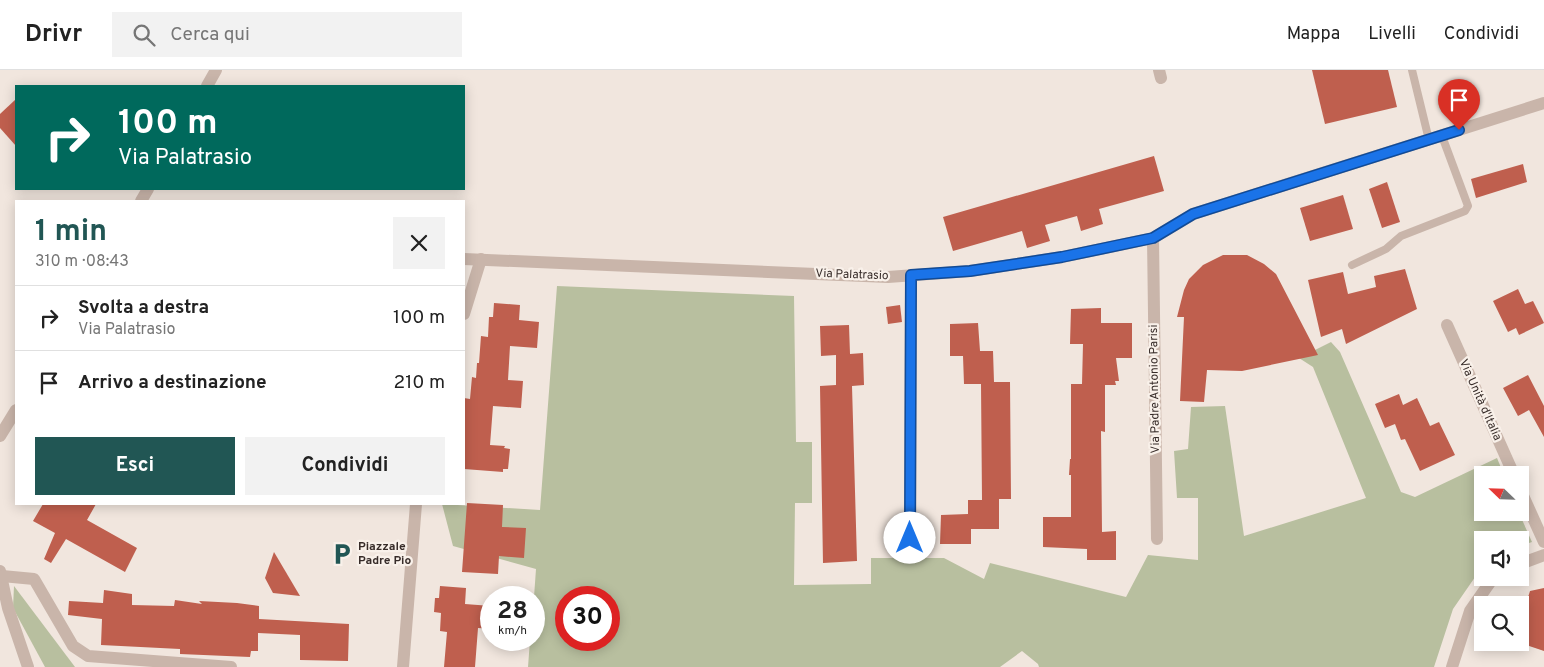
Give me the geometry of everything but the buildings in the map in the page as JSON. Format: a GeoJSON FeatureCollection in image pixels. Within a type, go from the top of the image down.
{"type":"FeatureCollection","features":[{"type":"Feature","properties":{"kind":"street"},"geometry":{"type":"LineString","coordinates":[[208,85],[216,70]]}},
{"type":"Feature","properties":{"kind":"street","name":"Via Palatrasio"},"geometry":{"type":"LineString","coordinates":[[465,259],[888,277],[970,271],[1062,257],[1153,238],[1193,214],[1544,104]]}},
{"type":"Feature","properties":{"kind":"street","name":"Via Padre Antonio Parisi"},"geometry":{"type":"LineString","coordinates":[[1153,238],[1157,539]]}},
{"type":"Feature","properties":{"kind":"street"},"geometry":{"type":"LineString","coordinates":[[465,311],[481,260]]}},
{"type":"Feature","properties":{"kind":"street"},"geometry":{"type":"LineString","coordinates":[[910,538],[911,275]]}},
{"type":"Feature","properties":{"kind":"street","name":"Via Unità d'Italia"},"geometry":{"type":"LineString","coordinates":[[1447,325],[1510,466]]}},
{"type":"Feature","properties":{"kind":"street"},"geometry":{"type":"LineString","coordinates":[[0,436],[15,412]]}},
{"type":"Feature","properties":{"kind":"street"},"geometry":{"type":"LineString","coordinates":[[403,667],[416,505]]}},
{"type":"Feature","properties":{"kind":"street"},"geometry":{"type":"LineString","coordinates":[[1529,508],[1544,542]]}},
{"type":"Feature","properties":{"kind":"street"},"geometry":{"type":"LineString","coordinates":[[1529,561],[1544,555]]}},
{"type":"Feature","properties":{"kind":"street"},"geometry":{"type":"LineString","coordinates":[[28,667],[4,609],[1,574],[34,579],[73,646],[88,656],[231,667]]}},
{"type":"Feature","properties":{"kind":"street"},"geometry":{"type":"LineString","coordinates":[[1452,667],[1470,611],[1487,586]]}},
{"type":"Feature","properties":{"kind":"lane"},"geometry":{"type":"LineString","coordinates":[[1412,70],[1429,140]]}},
{"type":"Feature","properties":{"kind":"lane"},"geometry":{"type":"LineString","coordinates":[[1352,265],[1386,249],[1401,236],[1465,211],[1468,206],[1442,136]]}},
{"type":"Feature","properties":{"kind":"green space"},"geometry":{"type":"Polygon","coordinates":[[[557,286],[794,296],[796,442],[812,442],[812,503],[795,503],[794,585],[871,584],[871,558],[944,558],[984,579],[990,563],[1126,597],[1148,555],[1198,560],[1198,498],[1177,498],[1174,451],[1188,449],[1191,407],[1225,406],[1244,536],[1366,498],[1313,367],[1299,358],[1331,342],[1340,352],[1401,492],[1415,497],[1474,469],[1474,521],[1523,521],[1527,531],[1474,531],[1474,579],[1453,609],[1434,667],[1039,667],[1022,651],[1000,667],[528,667],[529,651],[545,651],[545,586],[535,586],[536,569],[453,546],[442,505],[540,510],[557,286]]]}},
{"type":"Feature","properties":{"kind":"green space"},"geometry":{"type":"Polygon","coordinates":[[[1497,458],[1500,466],[1480,466],[1497,458]]]}},
{"type":"Feature","properties":{"kind":"green space"},"geometry":{"type":"Polygon","coordinates":[[[14,586],[75,667],[45,667],[13,608],[14,586]]]}},
{"type":"Feature","properties":{"kind":"place","name":"Piazzale Padre Pio"},"geometry":{"type":"Point","coordinates":[342,554]}},
{"type":"Feature","properties":{"kind":"route"},"geometry":{"type":"LineString","coordinates":[[910,538],[911,275],[970,271],[1062,257],[1153,238],[1193,214],[1459,130]]}}]}
